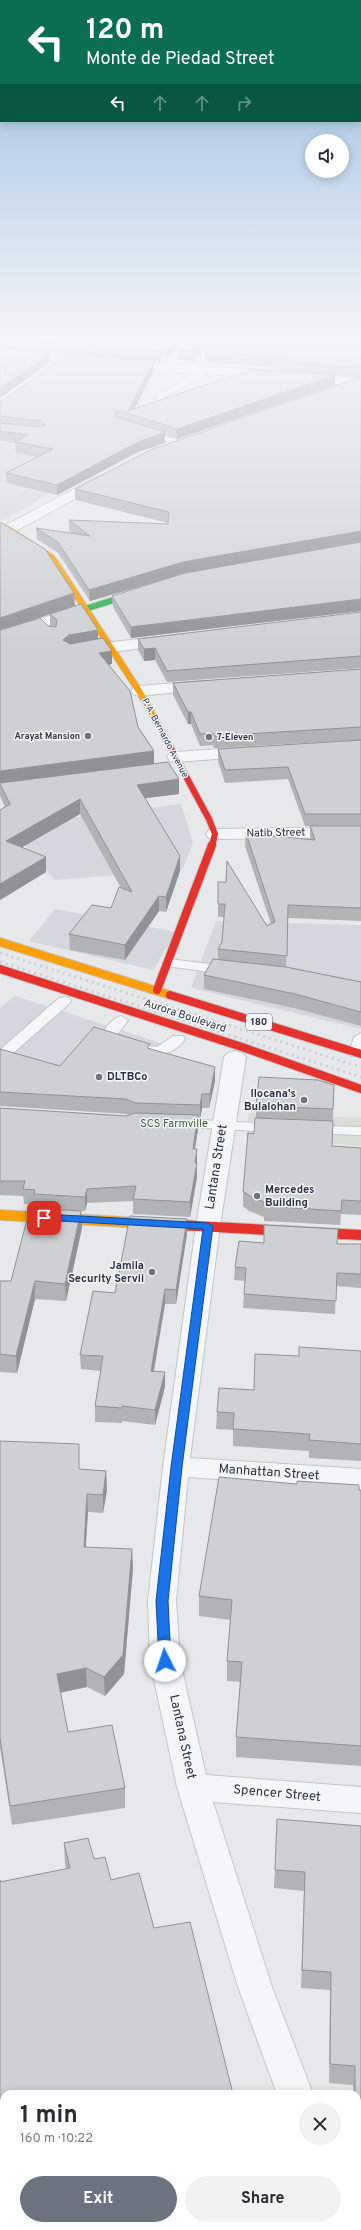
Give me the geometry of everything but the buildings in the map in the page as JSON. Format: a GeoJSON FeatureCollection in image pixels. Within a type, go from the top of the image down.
{"type":"FeatureCollection","features":[{"type":"Feature","properties":{"kind":"street"},"geometry":{"type":"LineString","coordinates":[[159,451],[181,443]]}},
{"type":"Feature","properties":{"kind":"street"},"geometry":{"type":"LineString","coordinates":[[4,527],[109,475]]}},
{"type":"Feature","properties":{"kind":"street","name":"P. A. Bernardo Avenue"},"geometry":{"type":"LineString","coordinates":[[4,527],[52,557],[107,647],[139,691],[174,765],[209,819],[215,834]]}},
{"type":"Feature","properties":{"kind":"street"},"geometry":{"type":"LineString","coordinates":[[0,637],[45,628],[85,609],[149,589]]}},
{"type":"Feature","properties":{"kind":"street"},"geometry":{"type":"LineString","coordinates":[[107,647],[184,638]]}},
{"type":"Feature","properties":{"kind":"street"},"geometry":{"type":"LineString","coordinates":[[139,691],[218,685]]}},
{"type":"Feature","properties":{"kind":"street"},"geometry":{"type":"LineString","coordinates":[[174,765],[268,751]]}},
{"type":"Feature","properties":{"kind":"street","name":"Natib Street"},"geometry":{"type":"LineString","coordinates":[[215,834],[361,832]]}},
{"type":"Feature","properties":{"kind":"street"},"geometry":{"type":"LineString","coordinates":[[157,990],[169,964],[211,851],[215,834]]}},
{"type":"Feature","properties":{"kind":"street","name":"Aurora Boulevard"},"geometry":{"type":"LineString","coordinates":[[0,942],[359,1053]]}},
{"type":"Feature","properties":{"kind":"street","name":"Aurora Boulevard"},"geometry":{"type":"LineString","coordinates":[[0,969],[242,1047],[361,1090]]}},
{"type":"Feature","properties":{"kind":"street"},"geometry":{"type":"LineString","coordinates":[[240,1058],[330,1079]]}},
{"type":"Feature","properties":{"kind":"street","name":"Lantana Street"},"geometry":{"type":"LineString","coordinates":[[240,1058],[224,1125],[208,1226],[176,1467],[162,1601],[165,1661],[193,1787],[255,1987],[294,2090]]}},
{"type":"Feature","properties":{"kind":"street"},"geometry":{"type":"LineString","coordinates":[[0,1215],[361,1235]]}},
{"type":"Feature","properties":{"kind":"street","name":"Manhattan Street"},"geometry":{"type":"LineString","coordinates":[[176,1467],[361,1479]]}},
{"type":"Feature","properties":{"kind":"street","name":"Spencer Street"},"geometry":{"type":"LineString","coordinates":[[193,1787],[361,1800]]}},
{"type":"Feature","properties":{"kind":"lane"},"geometry":{"type":"LineString","coordinates":[[169,964],[241,971]]}},
{"type":"Feature","properties":{"kind":"lane"},"geometry":{"type":"LineString","coordinates":[[6,1052],[64,1001]]}},
{"type":"Feature","properties":{"kind":"lane"},"geometry":{"type":"LineString","coordinates":[[121,1020],[110,1032],[110,1037],[118,1042],[154,1051],[163,1050],[178,1039]]}},
{"type":"Feature","properties":{"kind":"lane"},"geometry":{"type":"LineString","coordinates":[[359,1053],[361,1037]]}},
{"type":"Feature","properties":{"kind":"lane"},"geometry":{"type":"LineString","coordinates":[[163,1123],[361,1131]]}},
{"type":"Feature","properties":{"kind":"shaded area"},"geometry":{"type":"Polygon","coordinates":[[[0,443],[50,450],[107,461],[49,494],[0,483],[0,443]]]}},
{"type":"Feature","properties":{"kind":"shaded area"},"geometry":{"type":"Polygon","coordinates":[[[0,484],[49,494],[3,521],[0,520],[0,484]]]}},
{"type":"Feature","properties":{"kind":"shaded area"},"geometry":{"type":"Polygon","coordinates":[[[181,804],[193,843],[182,870],[55,880],[9,826],[181,804]]]}},
{"type":"Feature","properties":{"kind":"shaded area"},"geometry":{"type":"Polygon","coordinates":[[[55,909],[176,932],[153,970],[29,941],[55,909]]]}},
{"type":"Feature","properties":{"kind":"shaded area"},"geometry":{"type":"Polygon","coordinates":[[[216,921],[361,925],[361,1029],[191,988],[216,921]]]}},
{"type":"Feature","properties":{"kind":"shaded area"},"geometry":{"type":"Polygon","coordinates":[[[15,996],[164,1044],[150,1058],[0,1093],[0,1008],[15,996]]]}},
{"type":"Feature","properties":{"kind":"shaded area"},"geometry":{"type":"Polygon","coordinates":[[[249,1113],[361,1118],[361,1146],[246,1137],[249,1113]]]}},
{"type":"Feature","properties":{"kind":"railway"},"geometry":{"type":"LineString","coordinates":[[0,953],[361,1067]]}},
{"type":"Feature","properties":{"kind":"railway"},"geometry":{"type":"LineString","coordinates":[[0,962],[361,1077]]}},
{"type":"Feature","properties":{"kind":"traffic: fast"},"geometry":{"type":"LineString","coordinates":[[85,609],[142,591]]}},
{"type":"Feature","properties":{"kind":"traffic: slow"},"geometry":{"type":"LineString","coordinates":[[0,526],[9,529],[52,557],[139,691],[156,721]]}},
{"type":"Feature","properties":{"kind":"traffic: slow"},"geometry":{"type":"LineString","coordinates":[[0,942],[170,995]]}},
{"type":"Feature","properties":{"kind":"traffic: slow"},"geometry":{"type":"LineString","coordinates":[[0,1215],[160,1224]]}},
{"type":"Feature","properties":{"kind":"traffic: jam"},"geometry":{"type":"LineString","coordinates":[[156,721],[209,819],[215,834],[211,851],[157,990]]}},
{"type":"Feature","properties":{"kind":"traffic: jam"},"geometry":{"type":"LineString","coordinates":[[0,969],[242,1047],[361,1089]]}},
{"type":"Feature","properties":{"kind":"traffic: jam"},"geometry":{"type":"LineString","coordinates":[[170,995],[361,1054]]}},
{"type":"Feature","properties":{"kind":"traffic: jam"},"geometry":{"type":"LineString","coordinates":[[160,1224],[361,1235]]}},
{"type":"Feature","properties":{"kind":"place","name":"Arayat Mansion"},"geometry":{"type":"Point","coordinates":[88,736]}},
{"type":"Feature","properties":{"kind":"place","name":"7-Eleven"},"geometry":{"type":"Point","coordinates":[209,737]}},
{"type":"Feature","properties":{"kind":"place","name":"DLTBCo"},"geometry":{"type":"Point","coordinates":[99,1077]}},
{"type":"Feature","properties":{"kind":"place","name":"Ilocana's Bulalohan"},"geometry":{"type":"Point","coordinates":[304,1100]}},
{"type":"Feature","properties":{"kind":"place","name":"Mercedes Building"},"geometry":{"type":"Point","coordinates":[257,1196]}},
{"type":"Feature","properties":{"kind":"place","name":"Jamila Security Servii"},"geometry":{"type":"Point","coordinates":[152,1272]}},
{"type":"Feature","properties":{"kind":"route"},"geometry":{"type":"LineString","coordinates":[[44,1218],[208,1226],[176,1467],[162,1601],[165,1661]]}},
{"type":"Feature","properties":{"kind":"park label","name":"SCS Farmville"},"geometry":{"type":"Point","coordinates":[174,1124]}}]}
